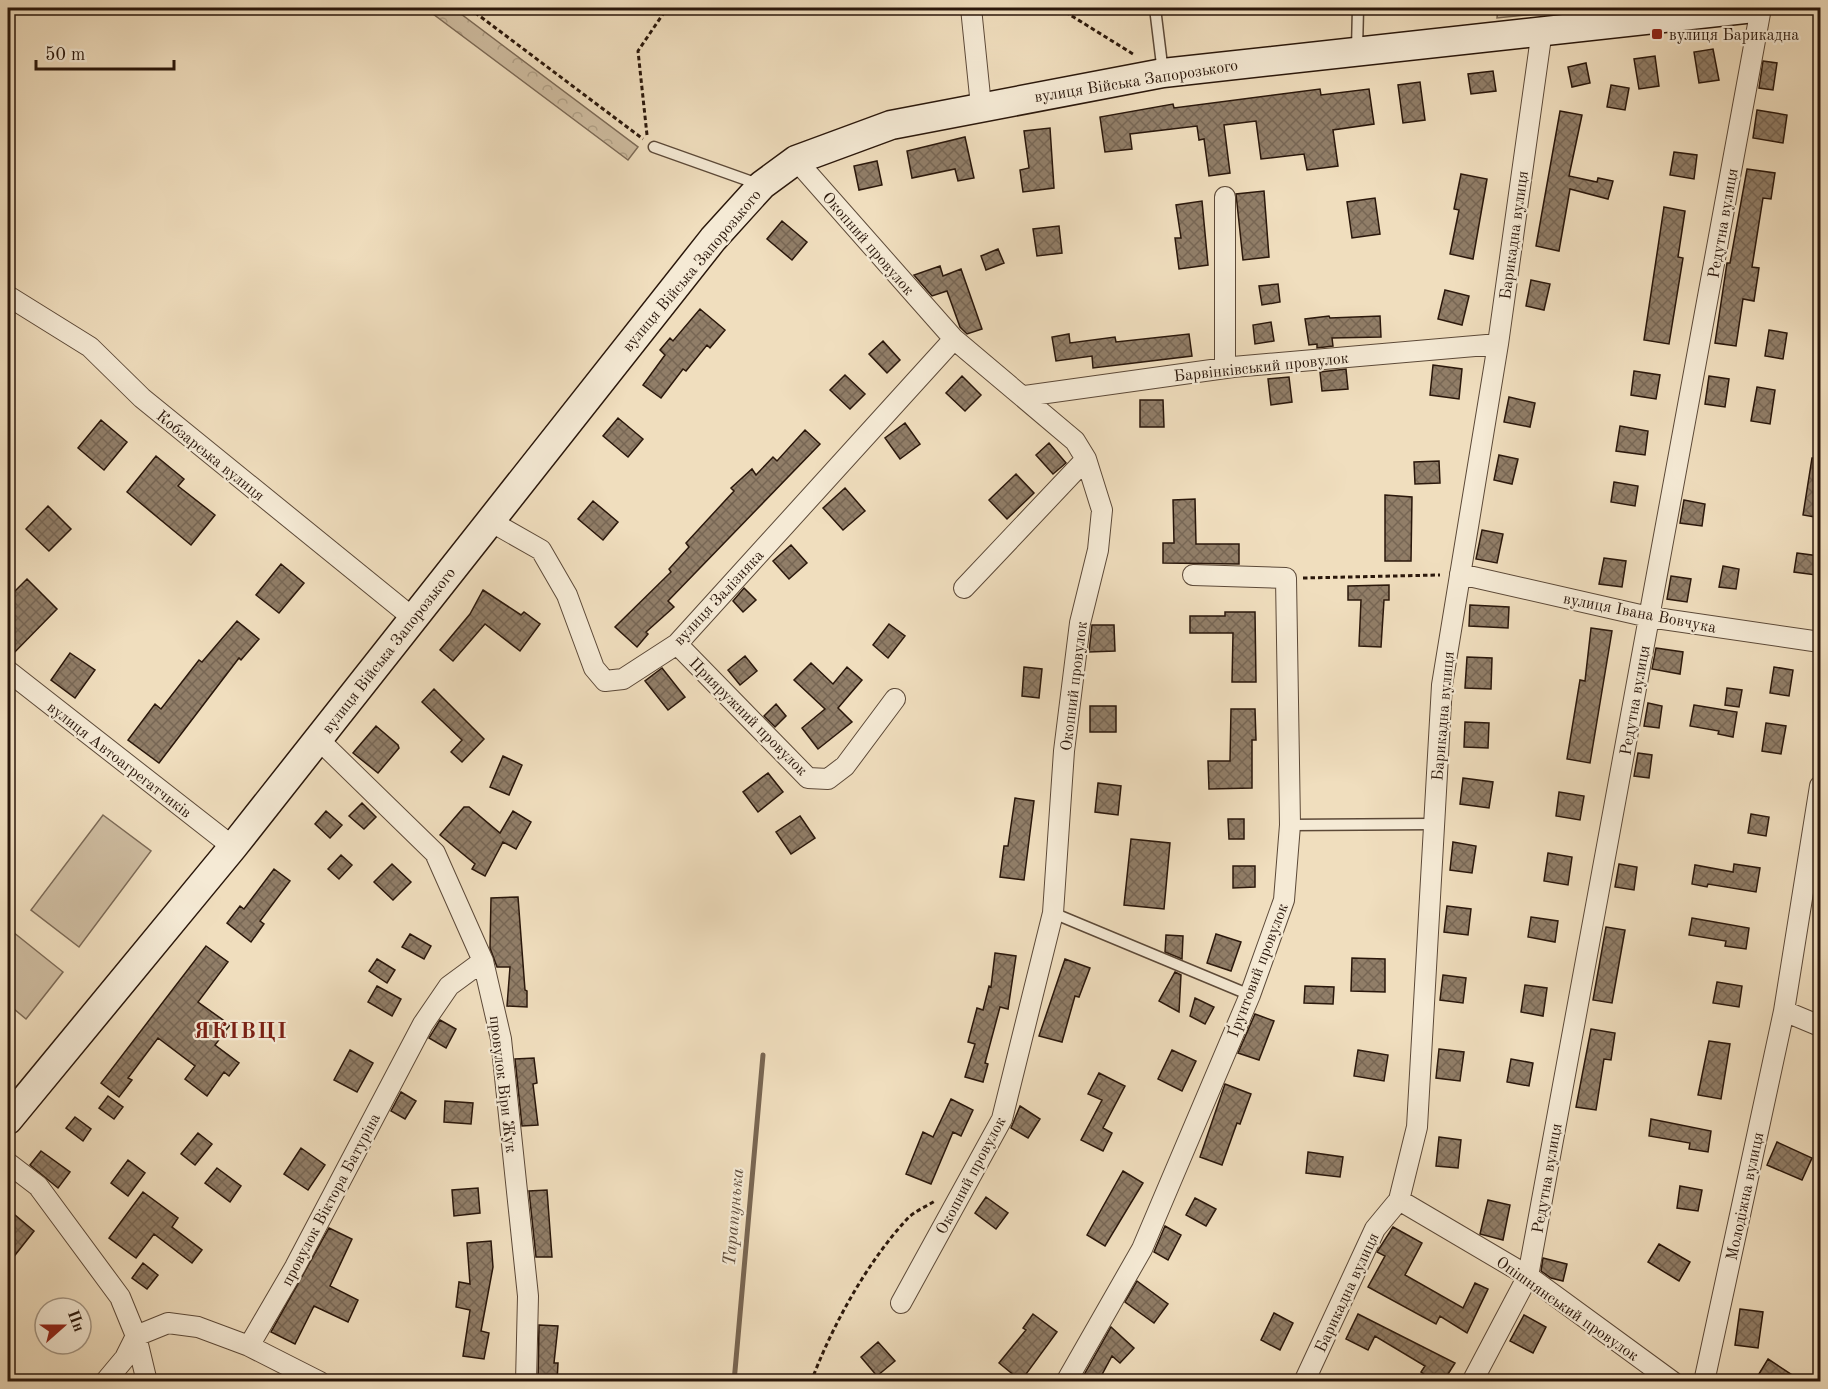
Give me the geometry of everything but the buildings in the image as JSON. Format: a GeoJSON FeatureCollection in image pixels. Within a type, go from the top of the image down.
{"type":"FeatureCollection","features":[{"type":"Feature","properties":{"kind":"street"},"geometry":{"type":"LineString","coordinates":[[971,8],[981,106]]}},
{"type":"Feature","properties":{"kind":"street","name":"вулиця Війська Запорозького"},"geometry":{"type":"LineString","coordinates":[[8,1120],[233,847],[713,239],[762,185],[796,160],[833,144],[891,125],[1162,73],[1542,30],[1632,14],[1754,8]]}},
{"type":"Feature","properties":{"kind":"street","name":"Редутна вулиця"},"geometry":{"type":"LineString","coordinates":[[1472,1382],[1528,1276],[1761,8]]}},
{"type":"Feature","properties":{"kind":"street","name":"Барикадна вулиця"},"geometry":{"type":"LineString","coordinates":[[1304,1382],[1375,1228],[1399,1200],[1417,1127],[1442,685],[1498,344],[1542,30]]}},
{"type":"Feature","properties":{"kind":"street","name":"Окопний провулок"},"geometry":{"type":"LineString","coordinates":[[796,160],[954,339],[1025,396],[1076,441],[1086,459],[1102,510],[1098,550],[1080,623],[1067,728],[1053,912],[1002,1119],[901,1303]]}},
{"type":"Feature","properties":{"kind":"street"},"geometry":{"type":"LineString","coordinates":[[1225,197],[1225,368]]}},
{"type":"Feature","properties":{"kind":"street","name":"Кобзарська вулиця"},"geometry":{"type":"LineString","coordinates":[[8,296],[90,347],[142,398],[413,618]]}},
{"type":"Feature","properties":{"kind":"street","name":"вулиця Залізняка"},"geometry":{"type":"LineString","coordinates":[[490,521],[541,550],[567,595],[594,668],[605,681],[623,679],[677,644],[954,339]]}},
{"type":"Feature","properties":{"kind":"street","name":"Барвінківський провулок"},"geometry":{"type":"LineString","coordinates":[[1025,396],[1225,368],[1498,344]]}},
{"type":"Feature","properties":{"kind":"street"},"geometry":{"type":"LineString","coordinates":[[964,588],[1086,459]]}},
{"type":"Feature","properties":{"kind":"street","name":"вулиця Івана Вовчука"},"geometry":{"type":"LineString","coordinates":[[1460,574],[1649,617],[1821,642]]}},
{"type":"Feature","properties":{"kind":"street"},"geometry":{"type":"LineString","coordinates":[[1193,575],[1286,578]]}},
{"type":"Feature","properties":{"kind":"street","name":"Ґрунтовий провулок"},"geometry":{"type":"LineString","coordinates":[[1066,1382],[1142,1249],[1250,995],[1284,900],[1290,825],[1286,578]]}},
{"type":"Feature","properties":{"kind":"street","name":"Прияружний провулок"},"geometry":{"type":"LineString","coordinates":[[677,644],[808,778],[828,779],[845,766],[895,699]]}},
{"type":"Feature","properties":{"kind":"street","name":"вулиця Автоагрегатчиків"},"geometry":{"type":"LineString","coordinates":[[8,671],[233,847]]}},
{"type":"Feature","properties":{"kind":"street","name":"провулок Віри Жук"},"geometry":{"type":"LineString","coordinates":[[318,739],[435,853],[483,961],[501,1039],[528,1296],[526,1382]]}},
{"type":"Feature","properties":{"kind":"street","name":"Молодіжна вулиця"},"geometry":{"type":"LineString","coordinates":[[1704,1382],[1784,1011],[1821,786]]}},
{"type":"Feature","properties":{"kind":"street","name":"провулок Віктора Батуріна"},"geometry":{"type":"LineString","coordinates":[[249,1346],[295,1267],[423,1024],[449,986],[483,961]]}},
{"type":"Feature","properties":{"kind":"street"},"geometry":{"type":"LineString","coordinates":[[1784,1011],[1821,1026]]}},
{"type":"Feature","properties":{"kind":"street"},"geometry":{"type":"LineString","coordinates":[[8,1162],[38,1186],[120,1297],[136,1336],[147,1382]]}},
{"type":"Feature","properties":{"kind":"street","name":"Опішнянський провулок"},"geometry":{"type":"LineString","coordinates":[[1399,1200],[1528,1276],[1673,1382]]}},
{"type":"Feature","properties":{"kind":"street"},"geometry":{"type":"LineString","coordinates":[[105,1382],[124,1358],[136,1336],[168,1323],[198,1327],[249,1346],[320,1382]]}},
{"type":"Feature","properties":{"kind":"lane"},"geometry":{"type":"LineString","coordinates":[[1155,8],[1162,73]]}},
{"type":"Feature","properties":{"kind":"lane"},"geometry":{"type":"LineString","coordinates":[[1357,50],[1358,8]]}},
{"type":"Feature","properties":{"kind":"lane"},"geometry":{"type":"LineString","coordinates":[[654,147],[762,185]]}},
{"type":"Feature","properties":{"kind":"lane"},"geometry":{"type":"LineString","coordinates":[[1290,825],[1433,824]]}},
{"type":"Feature","properties":{"kind":"lane"},"geometry":{"type":"LineString","coordinates":[[1053,912],[1250,995]]}},
{"type":"Feature","properties":{"kind":"path"},"geometry":{"type":"LineString","coordinates":[[469,8],[648,143],[638,51],[667,8]]}},
{"type":"Feature","properties":{"kind":"path"},"geometry":{"type":"LineString","coordinates":[[1059,8],[1162,73]]}},
{"type":"Feature","properties":{"kind":"path"},"geometry":{"type":"LineString","coordinates":[[1286,578],[1460,574]]}},
{"type":"Feature","properties":{"kind":"path"},"geometry":{"type":"LineString","coordinates":[[811,1382],[845,1308],[909,1216],[936,1200],[963,1191]]}},
{"type":"Feature","properties":{"kind":"green space"},"geometry":{"type":"Polygon","coordinates":[[[425,8],[453,8],[638,147],[628,160],[425,8]]]}},
{"type":"Feature","properties":{"kind":"green space"},"geometry":{"type":"Polygon","coordinates":[[[1498,8],[1596,8],[1497,18],[1498,8]]]}},
{"type":"Feature","properties":{"kind":"green space"},"geometry":{"type":"Polygon","coordinates":[[[103,815],[151,851],[79,947],[31,910],[103,815]]]}},
{"type":"Feature","properties":{"kind":"green space"},"geometry":{"type":"Polygon","coordinates":[[[8,928],[63,972],[26,1019],[8,1004],[8,928]]]}},
{"type":"Feature","properties":{"kind":"waterway","name":"Тарапунька"},"geometry":{"type":"LineString","coordinates":[[734,1382],[763,1055]]}},
{"type":"Feature","properties":{"kind":"place","name":"вулиця Барикадна"},"geometry":{"type":"Point","coordinates":[1657,34]}},
{"type":"Feature","properties":{"kind":"district","name":"ЯКІВЦІ"},"geometry":{"type":"Point","coordinates":[241,1030]}}]}
